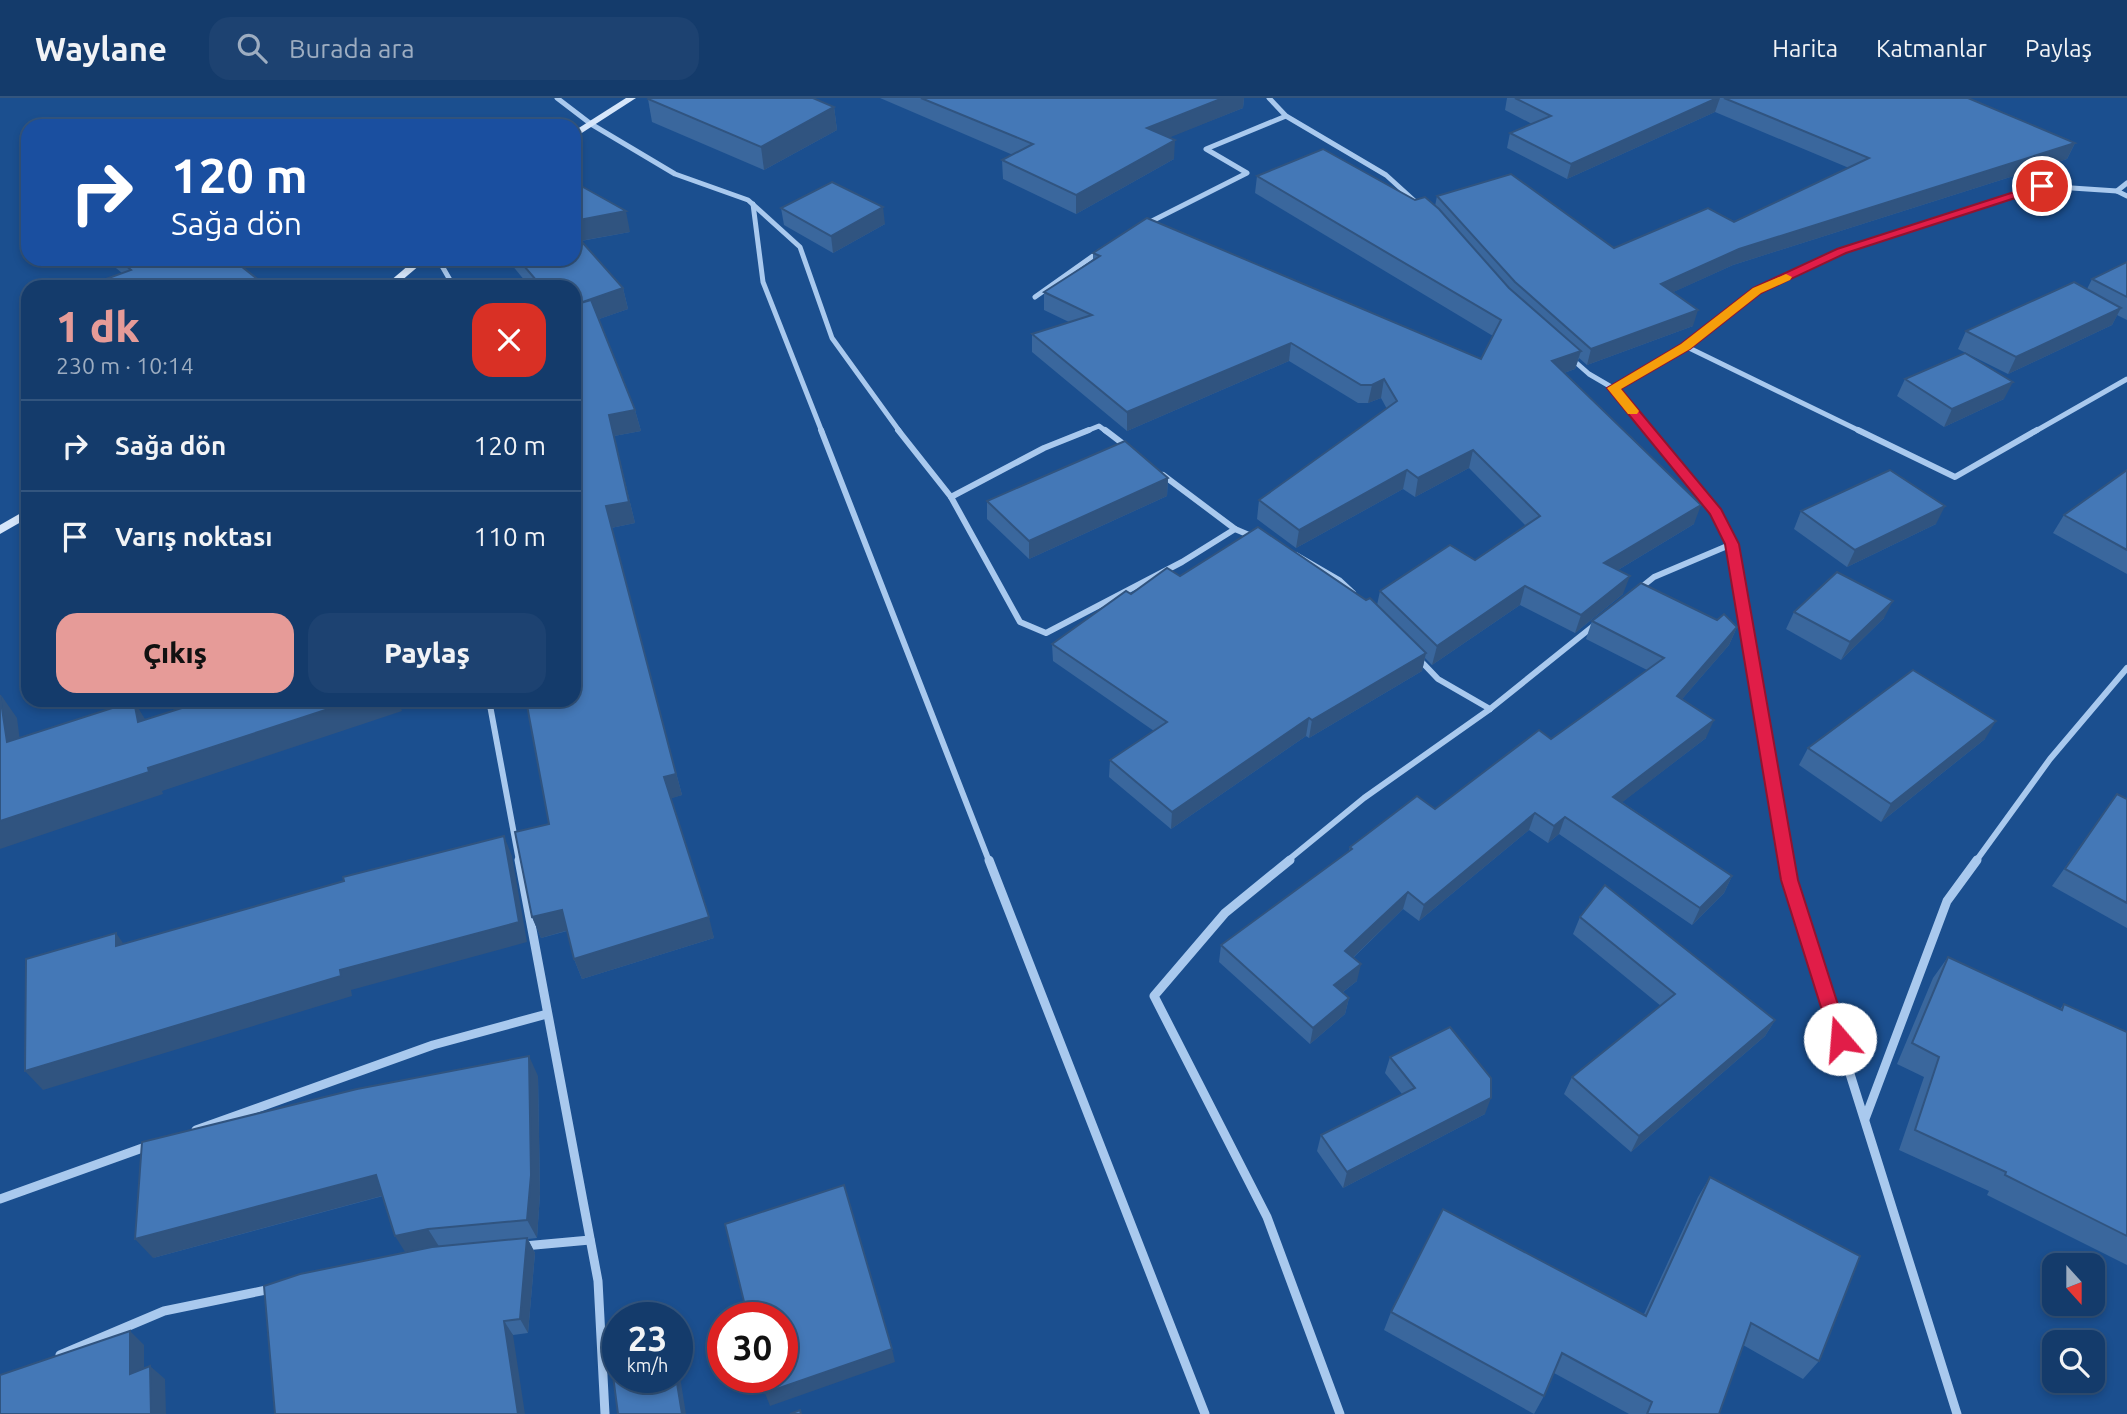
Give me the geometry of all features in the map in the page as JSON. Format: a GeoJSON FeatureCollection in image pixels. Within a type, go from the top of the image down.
{"type":"FeatureCollection","features":[{"type":"Feature","properties":{"kind":"street"},"geometry":{"type":"LineString","coordinates":[[557,98],[591,124],[675,174],[748,200],[800,247],[832,338],[892,422],[951,497],[1020,622],[1046,633],[1182,562],[1235,529]]}},
{"type":"Feature","properties":{"kind":"street"},"geometry":{"type":"LineString","coordinates":[[581,130],[632,98]]}},
{"type":"Feature","properties":{"kind":"street"},"geometry":{"type":"LineString","coordinates":[[1269,98],[1286,116],[1386,175],[1430,215]]}},
{"type":"Feature","properties":{"kind":"street"},"geometry":{"type":"LineString","coordinates":[[1141,226],[1247,173],[1206,149],[1286,116]]}},
{"type":"Feature","properties":{"kind":"street"},"geometry":{"type":"LineString","coordinates":[[2117,191],[2127,183]]}},
{"type":"Feature","properties":{"kind":"street"},"geometry":{"type":"LineString","coordinates":[[1613,388],[1685,346],[1757,291],[1842,251],[2042,186],[2117,191],[2127,196]]}},
{"type":"Feature","properties":{"kind":"street"},"geometry":{"type":"LineString","coordinates":[[752,204],[763,282],[1205,1414]]}},
{"type":"Feature","properties":{"kind":"street"},"geometry":{"type":"LineString","coordinates":[[1035,297],[1108,246]]}},
{"type":"Feature","properties":{"kind":"street"},"geometry":{"type":"LineString","coordinates":[[396,280],[414,266]]}},
{"type":"Feature","properties":{"kind":"street"},"geometry":{"type":"LineString","coordinates":[[1685,346],[1955,477],[2127,380]]}},
{"type":"Feature","properties":{"kind":"street"},"geometry":{"type":"LineString","coordinates":[[1569,356],[1589,374],[1613,388],[1716,512],[1732,544],[1789,880],[1957,1414]]}},
{"type":"Feature","properties":{"kind":"street"},"geometry":{"type":"LineString","coordinates":[[951,497],[1044,448],[1099,426],[1130,450]]}},
{"type":"Feature","properties":{"kind":"street"},"geometry":{"type":"LineString","coordinates":[[1152,466],[1235,529],[1259,539]]}},
{"type":"Feature","properties":{"kind":"street"},"geometry":{"type":"LineString","coordinates":[[0,530],[21,517]]}},
{"type":"Feature","properties":{"kind":"street"},"geometry":{"type":"LineString","coordinates":[[1633,594],[1654,577],[1732,544]]}},
{"type":"Feature","properties":{"kind":"street"},"geometry":{"type":"LineString","coordinates":[[1283,549],[1307,559],[1339,580],[1357,598]]}},
{"type":"Feature","properties":{"kind":"street"},"geometry":{"type":"LineString","coordinates":[[1340,1414],[1267,1217],[1154,996],[1225,913],[1364,798],[1490,709],[1603,618]]}},
{"type":"Feature","properties":{"kind":"street"},"geometry":{"type":"LineString","coordinates":[[1411,652],[1438,679],[1490,709]]}},
{"type":"Feature","properties":{"kind":"street"},"geometry":{"type":"LineString","coordinates":[[1865,1119],[1947,901],[2050,759],[2127,668]]}},
{"type":"Feature","properties":{"kind":"street"},"geometry":{"type":"LineString","coordinates":[[490,707],[598,1281],[605,1414]]}},
{"type":"Feature","properties":{"kind":"street"},"geometry":{"type":"LineString","coordinates":[[181,1135],[433,1045],[547,1014]]}},
{"type":"Feature","properties":{"kind":"street"},"geometry":{"type":"LineString","coordinates":[[0,1199],[155,1144]]}},
{"type":"Feature","properties":{"kind":"street"},"geometry":{"type":"LineString","coordinates":[[508,1248],[590,1240]]}},
{"type":"Feature","properties":{"kind":"street"},"geometry":{"type":"LineString","coordinates":[[50,1359],[164,1311],[282,1287]]}},
{"type":"Feature","properties":{"kind":"building"},"geometry":{"type":"Polygon","coordinates":[[[649,98],[813,98],[834,107],[761,147],[649,98]]]}},
{"type":"Feature","properties":{"kind":"building"},"geometry":{"type":"Polygon","coordinates":[[[921,98],[1223,98],[1147,128],[1175,140],[1076,195],[1002,160],[1033,144],[921,98]]]}},
{"type":"Feature","properties":{"kind":"building"},"geometry":{"type":"Polygon","coordinates":[[[1515,98],[1717,98],[1571,164],[1510,133],[1551,116],[1515,98]]]}},
{"type":"Feature","properties":{"kind":"building"},"geometry":{"type":"Polygon","coordinates":[[[1724,98],[1968,98],[2075,143],[1739,249],[1661,284],[1698,310],[1591,349],[1515,282],[1437,196],[1511,174],[1614,248],[1708,208],[1734,222],[1869,158],[1724,98]]]}},
{"type":"Feature","properties":{"kind":"building"},"geometry":{"type":"Polygon","coordinates":[[[1323,149],[1415,200],[1425,197],[1439,209],[1509,288],[1581,351],[1552,361],[1701,505],[1604,563],[1630,576],[1581,615],[1525,586],[1437,646],[1380,591],[1450,545],[1475,560],[1540,516],[1473,450],[1418,478],[1407,470],[1299,530],[1259,500],[1397,401],[1384,379],[1372,385],[1361,385],[1291,343],[1127,412],[1032,334],[1092,315],[1044,292],[1100,256],[1093,253],[1147,218],[1481,359],[1501,320],[1257,176],[1323,149]]]}},
{"type":"Feature","properties":{"kind":"building"},"geometry":{"type":"Polygon","coordinates":[[[832,182],[883,207],[831,236],[781,208],[832,182]]]}},
{"type":"Feature","properties":{"kind":"building"},"geometry":{"type":"Polygon","coordinates":[[[581,186],[626,211],[581,220],[581,186]]]}},
{"type":"Feature","properties":{"kind":"building"},"geometry":{"type":"Polygon","coordinates":[[[581,241],[623,288],[581,303],[581,280],[536,280],[524,266],[581,266],[581,241]]]}},
{"type":"Feature","properties":{"kind":"building"},"geometry":{"type":"Polygon","coordinates":[[[2127,262],[2127,297],[2092,279],[2127,262]]]}},
{"type":"Feature","properties":{"kind":"building"},"geometry":{"type":"Polygon","coordinates":[[[126,266],[241,266],[259,280],[103,280],[131,270],[126,266]]]}},
{"type":"Feature","properties":{"kind":"building"},"geometry":{"type":"Polygon","coordinates":[[[2074,282],[2121,308],[2016,357],[1966,331],[2074,282]]]}},
{"type":"Feature","properties":{"kind":"building"},"geometry":{"type":"Polygon","coordinates":[[[591,300],[635,410],[609,415],[629,502],[606,506],[676,774],[664,777],[709,917],[574,959],[562,910],[532,917],[515,832],[549,824],[527,707],[581,707],[581,303],[591,300]]]}},
{"type":"Feature","properties":{"kind":"building"},"geometry":{"type":"Polygon","coordinates":[[[1965,353],[2013,382],[1952,409],[1905,379],[1965,353]]]}},
{"type":"Feature","properties":{"kind":"building"},"geometry":{"type":"Polygon","coordinates":[[[1125,441],[1168,478],[1029,541],[987,501],[1125,441]]]}},
{"type":"Feature","properties":{"kind":"building"},"geometry":{"type":"Polygon","coordinates":[[[1890,470],[1945,506],[1855,550],[1801,511],[1890,470]]]}},
{"type":"Feature","properties":{"kind":"building"},"geometry":{"type":"Polygon","coordinates":[[[2127,470],[2127,550],[2064,515],[2127,470]]]}},
{"type":"Feature","properties":{"kind":"building"},"geometry":{"type":"Polygon","coordinates":[[[1258,527],[1366,600],[1370,598],[1426,653],[1312,720],[1309,718],[1172,812],[1110,760],[1167,722],[1052,644],[1126,591],[1131,594],[1167,568],[1180,576],[1258,527]]]}},
{"type":"Feature","properties":{"kind":"building"},"geometry":{"type":"Polygon","coordinates":[[[1837,572],[1893,601],[1850,642],[1794,612],[1837,572]]]}},
{"type":"Feature","properties":{"kind":"building"},"geometry":{"type":"Polygon","coordinates":[[[1641,583],[1717,620],[1724,614],[1737,627],[1677,696],[1714,720],[1613,797],[1732,876],[1700,908],[1565,817],[1554,826],[1535,813],[1424,905],[1408,892],[1345,951],[1361,964],[1334,985],[1349,998],[1313,1028],[1221,945],[1352,849],[1350,847],[1417,796],[1435,809],[1539,730],[1551,739],[1664,658],[1592,621],[1641,583]]]}},
{"type":"Feature","properties":{"kind":"building"},"geometry":{"type":"Polygon","coordinates":[[[1913,670],[1996,721],[1891,804],[1808,748],[1913,670]]]}},
{"type":"Feature","properties":{"kind":"building"},"geometry":{"type":"Polygon","coordinates":[[[0,695],[7,742],[115,707],[135,707],[138,722],[185,707],[335,707],[148,768],[149,772],[0,821],[0,695]]]}},
{"type":"Feature","properties":{"kind":"building"},"geometry":{"type":"Polygon","coordinates":[[[2117,794],[2127,799],[2127,903],[2065,869],[2117,794]]]}},
{"type":"Feature","properties":{"kind":"building"},"geometry":{"type":"Polygon","coordinates":[[[504,836],[519,922],[340,970],[341,976],[25,1071],[26,959],[116,933],[116,946],[344,881],[343,877],[504,836]]]}},
{"type":"Feature","properties":{"kind":"building"},"geometry":{"type":"Polygon","coordinates":[[[1605,885],[1775,1020],[1639,1136],[1572,1077],[1675,994],[1580,917],[1605,885]]]}},
{"type":"Feature","properties":{"kind":"building"},"geometry":{"type":"Polygon","coordinates":[[[1948,957],[2062,1010],[2064,1004],[2127,1032],[2127,1236],[2005,1175],[2006,1172],[1915,1130],[1939,1057],[1912,1043],[1948,957]]]}},
{"type":"Feature","properties":{"kind":"building"},"geometry":{"type":"Polygon","coordinates":[[[1450,1027],[1491,1078],[1491,1098],[1347,1172],[1321,1135],[1415,1088],[1390,1057],[1450,1027]]]}},
{"type":"Feature","properties":{"kind":"building"},"geometry":{"type":"Polygon","coordinates":[[[529,1056],[531,1175],[527,1220],[428,1229],[395,1236],[376,1175],[135,1239],[142,1142],[357,1089],[529,1056]]]}},
{"type":"Feature","properties":{"kind":"building"},"geometry":{"type":"Polygon","coordinates":[[[1710,1177],[1860,1256],[1819,1361],[1751,1323],[1719,1414],[1647,1414],[1652,1402],[1562,1353],[1544,1396],[1391,1312],[1443,1209],[1646,1316],[1710,1177]]]}},
{"type":"Feature","properties":{"kind":"building"},"geometry":{"type":"Polygon","coordinates":[[[844,1185],[892,1349],[798,1382],[798,1302],[744,1302],[725,1224],[844,1185]]]}},
{"type":"Feature","properties":{"kind":"building"},"geometry":{"type":"Polygon","coordinates":[[[527,1238],[520,1319],[504,1321],[518,1414],[275,1414],[264,1286],[300,1274],[432,1247],[527,1238]]]}},
{"type":"Feature","properties":{"kind":"building"},"geometry":{"type":"Polygon","coordinates":[[[130,1331],[130,1374],[150,1366],[151,1414],[0,1414],[0,1375],[130,1331]]]}},
{"type":"Feature","properties":{"kind":"building"},"geometry":{"type":"Polygon","coordinates":[[[615,1393],[679,1393],[682,1414],[618,1414],[615,1393]]]}},
{"type":"Feature","properties":{"kind":"slow traffic"},"geometry":{"type":"LineString","coordinates":[[1633,411],[1613,388],[1685,346],[1757,291],[1786,277]]}},
{"type":"Feature","properties":{"kind":"route"},"geometry":{"type":"LineString","coordinates":[[1840,1039],[1789,880],[1732,544],[1716,512],[1613,388],[1685,346],[1757,291],[1842,251],[2042,186]]}}]}
